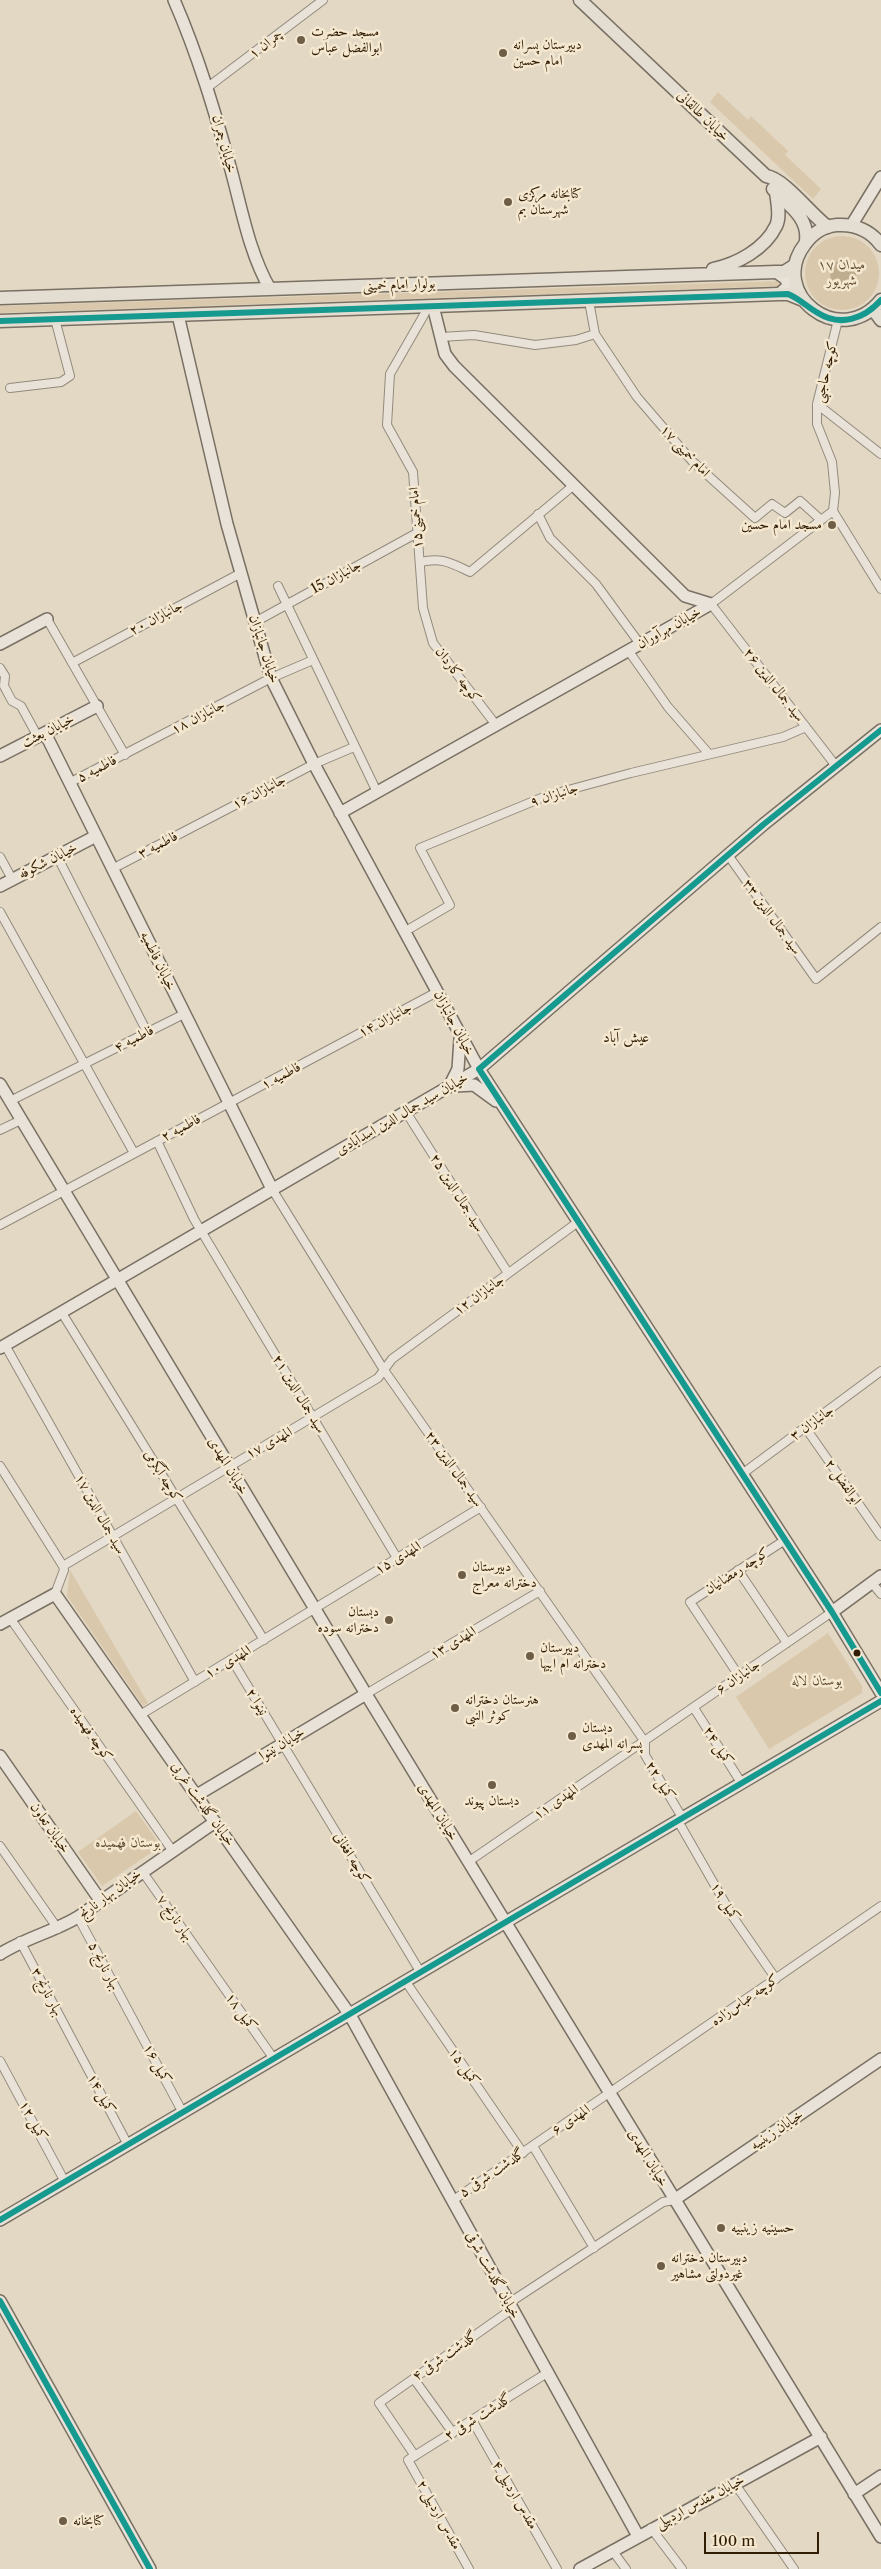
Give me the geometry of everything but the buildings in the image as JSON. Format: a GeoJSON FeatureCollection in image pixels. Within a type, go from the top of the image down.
{"type":"FeatureCollection","features":[{"type":"Feature","properties":{"kind":"main road","name":"خیابان طالقانی"},"geometry":{"type":"LineString","coordinates":[[580,0],[766,176],[777,180],[817,219],[828,227]]}},
{"type":"Feature","properties":{"kind":"main road"},"geometry":{"type":"LineString","coordinates":[[766,176],[776,192],[805,223],[806,241]]}},
{"type":"Feature","properties":{"kind":"main road"},"geometry":{"type":"LineString","coordinates":[[679,275],[729,265],[751,253],[776,225],[778,210],[776,192]]}},
{"type":"Feature","properties":{"kind":"main road"},"geometry":{"type":"LineString","coordinates":[[881,245],[870,234],[851,226],[828,227],[806,241],[800,250],[795,266],[797,286],[804,300],[821,315],[838,320],[856,318],[877,305],[881,320]]}},
{"type":"Feature","properties":{"kind":"main road","name":"بولوار امام خمینی"},"geometry":{"type":"LineString","coordinates":[[0,298],[784,272],[795,266]]}},
{"type":"Feature","properties":{"kind":"main road","name":"بولوار امام خمینی"},"geometry":{"type":"LineString","coordinates":[[0,321],[779,294],[788,294],[804,300]]}},
{"type":"Feature","properties":{"kind":"street","name":"خیابان چمران"},"geometry":{"type":"LineString","coordinates":[[174,0],[192,41],[208,87],[255,259],[270,289]]}},
{"type":"Feature","properties":{"kind":"street","name":"چمران ۱"},"geometry":{"type":"LineString","coordinates":[[208,87],[323,0]]}},
{"type":"Feature","properties":{"kind":"street"},"geometry":{"type":"LineString","coordinates":[[851,226],[881,176]]}},
{"type":"Feature","properties":{"kind":"street"},"geometry":{"type":"LineString","coordinates":[[776,272],[786,279],[788,286],[779,294]]}},
{"type":"Feature","properties":{"kind":"street","name":"امام خمینی ۱۷"},"geometry":{"type":"LineString","coordinates":[[588,301],[595,334],[637,397],[692,461],[755,518],[772,504],[785,513],[800,501],[821,520]]}},
{"type":"Feature","properties":{"kind":"street","name":"خیابان مهرآوران"},"geometry":{"type":"LineString","coordinates":[[429,306],[446,354],[454,366],[685,596],[712,604]]}},
{"type":"Feature","properties":{"kind":"street","name":"امام خمینی۱۵ ‍"},"geometry":{"type":"LineString","coordinates":[[420,562],[413,472],[387,425],[390,374],[429,306]]}},
{"type":"Feature","properties":{"kind":"street","name":"خیابان جانبازان"},"geometry":{"type":"LineString","coordinates":[[178,315],[224,515],[271,678],[314,764],[479,1069],[832,1612],[881,1694]]}},
{"type":"Feature","properties":{"kind":"street"},"geometry":{"type":"LineString","coordinates":[[10,388],[61,382],[70,376],[55,319]]}},
{"type":"Feature","properties":{"kind":"street","name":"کوچه حاجبی"},"geometry":{"type":"LineString","coordinates":[[833,511],[835,493],[832,462],[817,424],[817,404],[838,320]]}},
{"type":"Feature","properties":{"kind":"street"},"geometry":{"type":"LineString","coordinates":[[441,338],[474,335],[535,345],[576,340],[595,334]]}},
{"type":"Feature","properties":{"kind":"street"},"geometry":{"type":"LineString","coordinates":[[817,404],[881,454]]}},
{"type":"Feature","properties":{"kind":"street"},"geometry":{"type":"LineString","coordinates":[[872,447],[881,442]]}},
{"type":"Feature","properties":{"kind":"street"},"geometry":{"type":"LineString","coordinates":[[420,562],[436,559],[451,563],[470,572],[574,485]]}},
{"type":"Feature","properties":{"kind":"street"},"geometry":{"type":"LineString","coordinates":[[712,604],[833,511],[881,589]]}},
{"type":"Feature","properties":{"kind":"street"},"geometry":{"type":"LineString","coordinates":[[538,514],[550,538],[596,584],[640,644]]}},
{"type":"Feature","properties":{"kind":"street","name":"جانبازان 15"},"geometry":{"type":"LineString","coordinates":[[255,622],[417,533]]}},
{"type":"Feature","properties":{"kind":"street","name":"کوچه کاردان"},"geometry":{"type":"LineString","coordinates":[[420,562],[422,608],[433,643],[496,725]]}},
{"type":"Feature","properties":{"kind":"street","name":"جانبازان ۲۰"},"geometry":{"type":"LineString","coordinates":[[72,663],[241,573]]}},
{"type":"Feature","properties":{"kind":"street"},"geometry":{"type":"LineString","coordinates":[[278,586],[377,792]]}},
{"type":"Feature","properties":{"kind":"street","name":"خیابان مهرآوران"},"geometry":{"type":"LineString","coordinates":[[340,813],[712,604]]}},
{"type":"Feature","properties":{"kind":"street","name":"سید جمال الدین ۲۶"},"geometry":{"type":"LineString","coordinates":[[712,604],[836,766]]}},
{"type":"Feature","properties":{"kind":"street"},"geometry":{"type":"LineString","coordinates":[[0,644],[47,619],[125,755]]}},
{"type":"Feature","properties":{"kind":"street"},"geometry":{"type":"LineString","coordinates":[[628,650],[668,707],[709,754]]}},
{"type":"Feature","properties":{"kind":"street","name":"جانبازان ۱۸"},"geometry":{"type":"LineString","coordinates":[[125,755],[271,678],[313,660]]}},
{"type":"Feature","properties":{"kind":"street"},"geometry":{"type":"LineString","coordinates":[[0,668],[5,676],[4,686],[12,701],[21,706],[41,735]]}},
{"type":"Feature","properties":{"kind":"street","name":"خیابان بعثت"},"geometry":{"type":"LineString","coordinates":[[0,756],[97,706]]}},
{"type":"Feature","properties":{"kind":"street","name":"جانبازان ۹"},"geometry":{"type":"LineString","coordinates":[[404,932],[450,905],[420,848],[546,796],[783,737],[806,727]]}},
{"type":"Feature","properties":{"kind":"street","name":"خیابان سید جمال الدین اسدآبادی"},"geometry":{"type":"LineString","coordinates":[[3,1347],[479,1069],[728,855],[881,730]]}},
{"type":"Feature","properties":{"kind":"street","name":"خیابان فاطمیه"},"geometry":{"type":"LineString","coordinates":[[41,735],[70,783],[272,1189]]}},
{"type":"Feature","properties":{"kind":"street","name":"جانبازان ۱۶"},"geometry":{"type":"LineString","coordinates":[[204,821],[314,764],[354,747]]}},
{"type":"Feature","properties":{"kind":"street","name":"فاطمیه ۵"},"geometry":{"type":"LineString","coordinates":[[70,783],[125,755]]}},
{"type":"Feature","properties":{"kind":"street","name":"فاطمیه ۳"},"geometry":{"type":"LineString","coordinates":[[112,869],[204,821]]}},
{"type":"Feature","properties":{"kind":"street","name":"خیابان شکوفه"},"geometry":{"type":"LineString","coordinates":[[0,886],[96,836]]}},
{"type":"Feature","properties":{"kind":"street","name":"سید جمال الدین ۳۳"},"geometry":{"type":"LineString","coordinates":[[728,855],[816,979],[881,927]]}},
{"type":"Feature","properties":{"kind":"street"},"geometry":{"type":"LineString","coordinates":[[57,856],[147,1032]]}},
{"type":"Feature","properties":{"kind":"street"},"geometry":{"type":"LineString","coordinates":[[0,857],[12,879]]}},
{"type":"Feature","properties":{"kind":"street"},"geometry":{"type":"LineString","coordinates":[[0,912],[134,1153]]}},
{"type":"Feature","properties":{"kind":"street","name":"جانبازان ۱۴"},"geometry":{"type":"LineString","coordinates":[[333,1048],[437,992]]}},
{"type":"Feature","properties":{"kind":"street","name":"فاطمیه ۴"},"geometry":{"type":"LineString","coordinates":[[10,1102],[184,1014]]}},
{"type":"Feature","properties":{"kind":"street"},"geometry":{"type":"LineString","coordinates":[[449,1087],[458,1069],[461,1049],[459,1034]]}},
{"type":"Feature","properties":{"kind":"street","name":"فاطمیه ۱"},"geometry":{"type":"LineString","coordinates":[[229,1104],[333,1048]]}},
{"type":"Feature","properties":{"kind":"street","name":"خیابان المهدی"},"geometry":{"type":"LineString","coordinates":[[0,1084],[366,1694],[881,2536]]}},
{"type":"Feature","properties":{"kind":"street"},"geometry":{"type":"LineString","coordinates":[[449,1087],[460,1084],[474,1085],[502,1106]]}},
{"type":"Feature","properties":{"kind":"street","name":"فاطمیه ۲"},"geometry":{"type":"LineString","coordinates":[[0,1225],[229,1104]]}},
{"type":"Feature","properties":{"kind":"street","name":"سید جمال الدین ۲۵"},"geometry":{"type":"LineString","coordinates":[[406,1112],[508,1273]]}},
{"type":"Feature","properties":{"kind":"street"},"geometry":{"type":"LineString","coordinates":[[0,1130],[21,1120]]}},
{"type":"Feature","properties":{"kind":"street","name":"سید جمال الدین ۲۱"},"geometry":{"type":"LineString","coordinates":[[157,1141],[201,1230],[397,1558]]}},
{"type":"Feature","properties":{"kind":"street","name":"سید جمال الدین ۲۳"},"geometry":{"type":"LineString","coordinates":[[272,1189],[384,1370],[645,1742]]}},
{"type":"Feature","properties":{"kind":"street","name":"جانبازان ۱۲"},"geometry":{"type":"LineString","coordinates":[[384,1370],[392,1359],[578,1222]]}},
{"type":"Feature","properties":{"kind":"street","name":"کوچه آبگرمی"},"geometry":{"type":"LineString","coordinates":[[62,1313],[264,1640]]}},
{"type":"Feature","properties":{"kind":"street","name":"سید جمال الدین ۱۷"},"geometry":{"type":"LineString","coordinates":[[3,1347],[195,1682]]}},
{"type":"Feature","properties":{"kind":"street","name":"المهدی ۱۷"},"geometry":{"type":"LineString","coordinates":[[63,1566],[378,1378],[384,1370]]}},
{"type":"Feature","properties":{"kind":"street","name":"جانبازان ۳"},"geometry":{"type":"LineString","coordinates":[[742,1474],[881,1371]]}},
{"type":"Feature","properties":{"kind":"street","name":"ابوالفضل ۲"},"geometry":{"type":"LineString","coordinates":[[805,1427],[881,1536]]}},
{"type":"Feature","properties":{"kind":"street"},"geometry":{"type":"LineString","coordinates":[[0,1466],[64,1570],[55,1594],[5,1621]]}},
{"type":"Feature","properties":{"kind":"street","name":"المهدی ۱۵"},"geometry":{"type":"LineString","coordinates":[[315,1609],[481,1507]]}},
{"type":"Feature","properties":{"kind":"street","name":"کوچه رمضانیان"},"geometry":{"type":"LineString","coordinates":[[740,1676],[690,1602],[785,1540]]}},
{"type":"Feature","properties":{"kind":"street"},"geometry":{"type":"LineString","coordinates":[[738,1570],[787,1643]]}},
{"type":"Feature","properties":{"kind":"street"},"geometry":{"type":"LineString","coordinates":[[832,1612],[876,1580],[881,1594]]}},
{"type":"Feature","properties":{"kind":"street","name":"المهدی ۱۳"},"geometry":{"type":"LineString","coordinates":[[366,1694],[540,1591]]}},
{"type":"Feature","properties":{"kind":"street","name":"خیابان گلدشت غربی"},"geometry":{"type":"LineString","coordinates":[[55,1594],[350,2015]]}},
{"type":"Feature","properties":{"kind":"street","name":"المهدی ۱۰"},"geometry":{"type":"LineString","coordinates":[[140,1715],[315,1609]]}},
{"type":"Feature","properties":{"kind":"street","name":"جانبازان ۶"},"geometry":{"type":"LineString","coordinates":[[645,1742],[832,1612]]}},
{"type":"Feature","properties":{"kind":"street","name":"کوچه فهمیده"},"geometry":{"type":"LineString","coordinates":[[5,1621],[172,1850]]}},
{"type":"Feature","properties":{"kind":"street","name":"نینوا ۲"},"geometry":{"type":"LineString","coordinates":[[232,1660],[282,1744]]}},
{"type":"Feature","properties":{"kind":"street","name":"خیابان نینوا"},"geometry":{"type":"LineString","coordinates":[[197,1795],[366,1694]]}},
{"type":"Feature","properties":{"kind":"street"},"geometry":{"type":"LineString","coordinates":[[0,2220],[881,1702]]}},
{"type":"Feature","properties":{"kind":"street","name":"کمیل ۲۴"},"geometry":{"type":"LineString","coordinates":[[694,1708],[742,1784]]}},
{"type":"Feature","properties":{"kind":"street","name":"کمیل ۲۲"},"geometry":{"type":"LineString","coordinates":[[645,1742],[645,1756],[680,1820]]}},
{"type":"Feature","properties":{"kind":"street","name":"المهدی ۱۱"},"geometry":{"type":"LineString","coordinates":[[468,1862],[645,1742]]}},
{"type":"Feature","properties":{"kind":"street","name":"کوچه افغانی"},"geometry":{"type":"LineString","coordinates":[[282,1744],[421,1973]]}},
{"type":"Feature","properties":{"kind":"street","name":"خیابان تعاون"},"geometry":{"type":"LineString","coordinates":[[2,1762],[100,1900]]}},
{"type":"Feature","properties":{"kind":"street","name":"کمیل ۱۹"},"geometry":{"type":"LineString","coordinates":[[680,1820],[733,1917],[776,1979]]}},
{"type":"Feature","properties":{"kind":"street","name":"خیابان بهار نارنج"},"geometry":{"type":"LineString","coordinates":[[0,1954],[20,1941],[58,1929],[78,1918],[100,1900],[215,1822]]}},
{"type":"Feature","properties":{"kind":"street"},"geometry":{"type":"LineString","coordinates":[[0,1846],[58,1929]]}},
{"type":"Feature","properties":{"kind":"street","name":"بهار نارنج ۷"},"geometry":{"type":"LineString","coordinates":[[142,1871],[208,1965]]}},
{"type":"Feature","properties":{"kind":"street","name":"کوچه عباس‌زاده"},"geometry":{"type":"LineString","coordinates":[[609,2094],[881,1906]]}},
{"type":"Feature","properties":{"kind":"street","name":"بهار نارنج ۵"},"geometry":{"type":"LineString","coordinates":[[78,1918],[130,2015]]}},
{"type":"Feature","properties":{"kind":"street","name":"بهار نارنج ۳"},"geometry":{"type":"LineString","coordinates":[[20,1941],[74,2043]]}},
{"type":"Feature","properties":{"kind":"street","name":"کمیل ۱۸"},"geometry":{"type":"LineString","coordinates":[[208,1965],[274,2059]]}},
{"type":"Feature","properties":{"kind":"street","name":"کمیل ۱۵"},"geometry":{"type":"LineString","coordinates":[[406,1982],[523,2152]]}},
{"type":"Feature","properties":{"kind":"street","name":"کمیل ۱۶"},"geometry":{"type":"LineString","coordinates":[[130,2015],[183,2113]]}},
{"type":"Feature","properties":{"kind":"street","name":"خیابان گلدشت شرقی"},"geometry":{"type":"LineString","coordinates":[[350,2015],[638,2536]]}},
{"type":"Feature","properties":{"kind":"street","name":"کمیل ۱۴"},"geometry":{"type":"LineString","coordinates":[[74,2043],[128,2145]]}},
{"type":"Feature","properties":{"kind":"street","name":"خیابان زینبیه"},"geometry":{"type":"LineString","coordinates":[[674,2200],[881,2059]]}},
{"type":"Feature","properties":{"kind":"street","name":"کمیل ۱۲"},"geometry":{"type":"LineString","coordinates":[[0,2061],[65,2182]]}},
{"type":"Feature","properties":{"kind":"street","name":"المهدی ۶"},"geometry":{"type":"LineString","coordinates":[[533,2146],[609,2094]]}},
{"type":"Feature","properties":{"kind":"street"},"geometry":{"type":"LineString","coordinates":[[533,2146],[594,2248]]}},
{"type":"Feature","properties":{"kind":"street","name":"گلدشت شرقی ۵"},"geometry":{"type":"LineString","coordinates":[[452,2201],[533,2146]]}},
{"type":"Feature","properties":{"kind":"street","name":"گلدشت شرقی ۴"},"geometry":{"type":"LineString","coordinates":[[379,2403],[414,2379],[510,2306],[594,2248],[663,2202],[674,2200]]}},
{"type":"Feature","properties":{"kind":"street"},"geometry":{"type":"LineString","coordinates":[[0,2301],[150,2569]]}},
{"type":"Feature","properties":{"kind":"street","name":"گلدشت شرقی ۲"},"geometry":{"type":"LineString","coordinates":[[412,2458],[547,2373]]}},
{"type":"Feature","properties":{"kind":"street"},"geometry":{"type":"LineString","coordinates":[[414,2379],[452,2433]]}},
{"type":"Feature","properties":{"kind":"street","name":"مقدس اردبیلی ۲"},"geometry":{"type":"LineString","coordinates":[[379,2403],[412,2458],[469,2569]]}},
{"type":"Feature","properties":{"kind":"street","name":"مقدس اردبیلی ۴"},"geometry":{"type":"LineString","coordinates":[[472,2420],[557,2569]]}},
{"type":"Feature","properties":{"kind":"street","name":"خیابان مقدس اردبیلی"},"geometry":{"type":"LineString","coordinates":[[580,2569],[820,2437]]}},
{"type":"Feature","properties":{"kind":"street"},"geometry":{"type":"LineString","coordinates":[[854,2494],[880,2477]]}},
{"type":"Feature","properties":{"kind":"street"},"geometry":{"type":"LineString","coordinates":[[734,2484],[794,2569]]}},
{"type":"Feature","properties":{"kind":"street"},"geometry":{"type":"LineString","coordinates":[[652,2528],[682,2569]]}},
{"type":"Feature","properties":{"kind":"street"},"geometry":{"type":"LineString","coordinates":[[612,2550],[626,2569]]}},
{"type":"Feature","properties":{"kind":"green space"},"geometry":{"type":"Polygon","coordinates":[[[718,92],[748,120],[751,116],[788,151],[785,155],[821,189],[813,199],[710,102],[718,92]]]}},
{"type":"Feature","properties":{"kind":"green space","name":"میدان ۱۷ شهریور"},"geometry":{"type":"Polygon","coordinates":[[[842,236],[863,242],[873,252],[879,273],[873,294],[863,304],[842,310],[821,304],[811,294],[805,273],[811,252],[821,242],[842,236]]]}},
{"type":"Feature","properties":{"kind":"green space"},"geometry":{"type":"Polygon","coordinates":[[[784,281],[782,286],[0,313],[0,306],[784,281]]]}},
{"type":"Feature","properties":{"kind":"green space"},"geometry":{"type":"Polygon","coordinates":[[[70,1570],[148,1703],[143,1706],[67,1596],[70,1570]]]}},
{"type":"Feature","properties":{"kind":"green space","name":"بوستان لاله"},"geometry":{"type":"Polygon","coordinates":[[[828,1633],[862,1686],[862,1693],[769,1749],[736,1697],[828,1633]]]}},
{"type":"Feature","properties":{"kind":"green space","name":"بوستان فهمیده"},"geometry":{"type":"Polygon","coordinates":[[[136,1811],[161,1846],[102,1886],[78,1852],[136,1811]]]}},
{"type":"Feature","properties":{"kind":"shaded area"},"geometry":{"type":"Polygon","coordinates":[[[843,260],[852,264],[856,273],[852,282],[843,286],[834,282],[830,273],[834,264],[843,260]]]}},
{"type":"Feature","properties":{"kind":"transit line"},"geometry":{"type":"LineString","coordinates":[[0,321],[788,294],[826,317],[843,320],[851,319],[867,312],[881,300]]}},
{"type":"Feature","properties":{"kind":"transit line"},"geometry":{"type":"LineString","coordinates":[[881,730],[764,824],[479,1069],[832,1612],[881,1693]]}},
{"type":"Feature","properties":{"kind":"transit line"},"geometry":{"type":"LineString","coordinates":[[0,2220],[881,1701]]}},
{"type":"Feature","properties":{"kind":"transit line"},"geometry":{"type":"LineString","coordinates":[[0,2301],[150,2569]]}},
{"type":"Feature","properties":{"kind":"place","name":"مسجد حضرت ابوالفضل عباس"},"geometry":{"type":"Point","coordinates":[301,40]}},
{"type":"Feature","properties":{"kind":"place","name":"دبیرستان پسرانه امام حسین"},"geometry":{"type":"Point","coordinates":[503,53]}},
{"type":"Feature","properties":{"kind":"place","name":"کتابخانه مرکزی شهرستان بم"},"geometry":{"type":"Point","coordinates":[508,202]}},
{"type":"Feature","properties":{"kind":"place","name":"مسجد امام حسین"},"geometry":{"type":"Point","coordinates":[832,525]}},
{"type":"Feature","properties":{"kind":"place","name":"دبیرستان دخترانه معراج"},"geometry":{"type":"Point","coordinates":[462,1575]}},
{"type":"Feature","properties":{"kind":"place","name":"دبستان دخترانه سوده"},"geometry":{"type":"Point","coordinates":[389,1620]}},
{"type":"Feature","properties":{"kind":"place","name":"دبیرستان دخترانه ام ابیها"},"geometry":{"type":"Point","coordinates":[530,1656]}},
{"type":"Feature","properties":{"kind":"place","name":"هنرستان دخترانه کوثر النبی"},"geometry":{"type":"Point","coordinates":[455,1708]}},
{"type":"Feature","properties":{"kind":"place","name":"دبستان پسرانه المهدی"},"geometry":{"type":"Point","coordinates":[572,1736]}},
{"type":"Feature","properties":{"kind":"place","name":"دبستان پیوند"},"geometry":{"type":"Point","coordinates":[492,1785]}},
{"type":"Feature","properties":{"kind":"place","name":"حسینیه زینبیه"},"geometry":{"type":"Point","coordinates":[721,2228]}},
{"type":"Feature","properties":{"kind":"place","name":"دبیرستان دخترانه غیردولتی مشاهیر"},"geometry":{"type":"Point","coordinates":[661,2266]}},
{"type":"Feature","properties":{"kind":"place","name":"کتابخانه"},"geometry":{"type":"Point","coordinates":[63,2521]}},
{"type":"Feature","properties":{"kind":"district","name":"عیش آباد"},"geometry":{"type":"Point","coordinates":[626,1038]}}]}
